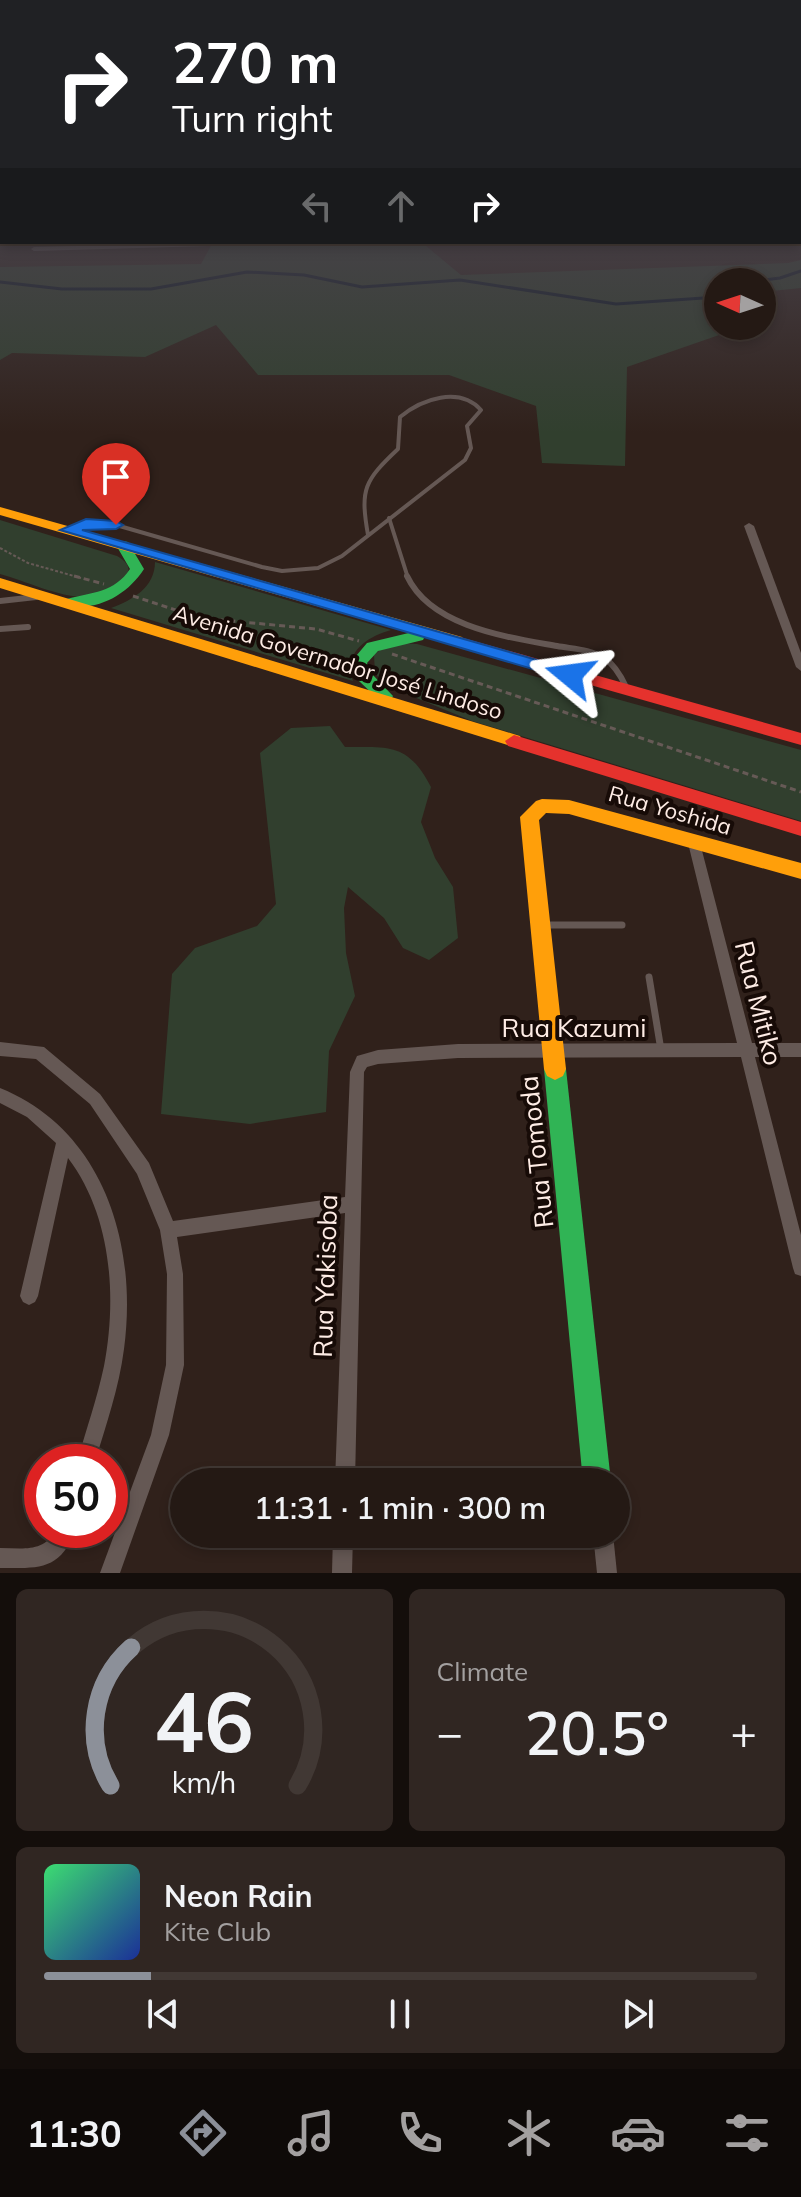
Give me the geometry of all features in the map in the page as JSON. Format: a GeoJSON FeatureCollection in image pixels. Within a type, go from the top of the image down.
{"type":"FeatureCollection","features":[{"type":"Feature","properties":{"kind":"main road"},"geometry":{"type":"LineString","coordinates":[[0,511],[801,739]]}},
{"type":"Feature","properties":{"kind":"main road"},"geometry":{"type":"LineString","coordinates":[[65,602],[104,599],[131,582],[137,569],[123,545]]}},
{"type":"Feature","properties":{"kind":"main road","name":"Avenida Governador José Lindoso"},"geometry":{"type":"LineString","coordinates":[[0,583],[801,829]]}},
{"type":"Feature","properties":{"kind":"main road"},"geometry":{"type":"LineString","coordinates":[[398,704],[361,675],[358,663],[363,652],[371,646],[391,639],[428,635]]}},
{"type":"Feature","properties":{"kind":"main road","name":"Rua Yoshida"},"geometry":{"type":"LineString","coordinates":[[529,817],[542,806],[569,807],[801,871]]}},
{"type":"Feature","properties":{"kind":"main road","name":"Rua Tomoda"},"geometry":{"type":"LineString","coordinates":[[529,817],[596,1468]]}},
{"type":"Feature","properties":{"kind":"street"},"geometry":{"type":"LineString","coordinates":[[749,526],[801,667]]}},
{"type":"Feature","properties":{"kind":"street","name":"Rua Mitiko"},"geometry":{"type":"LineString","coordinates":[[694,843],[801,1268]]}},
{"type":"Feature","properties":{"kind":"street"},"geometry":{"type":"LineString","coordinates":[[0,1049],[39,1052],[95,1099],[143,1169],[168,1230],[175,1289],[175,1365],[160,1435],[110,1573]]}},
{"type":"Feature","properties":{"kind":"street","name":"Rua Kazumi"},"geometry":{"type":"LineString","coordinates":[[357,1072],[359,1065],[368,1058],[458,1051],[801,1050]]}},
{"type":"Feature","properties":{"kind":"street","name":"Rua Yakisoba"},"geometry":{"type":"LineString","coordinates":[[345,1468],[357,1072]]}},
{"type":"Feature","properties":{"kind":"street"},"geometry":{"type":"LineString","coordinates":[[0,1095],[36,1113],[64,1140],[97,1189],[108,1220],[118,1300],[112,1373],[91,1444]]}},
{"type":"Feature","properties":{"kind":"street"},"geometry":{"type":"LineString","coordinates":[[29,1296],[64,1140]]}},
{"type":"Feature","properties":{"kind":"street"},"geometry":{"type":"LineString","coordinates":[[168,1230],[353,1204]]}},
{"type":"Feature","properties":{"kind":"street"},"geometry":{"type":"LineString","coordinates":[[0,1558],[43,1558],[58,1548]]}},
{"type":"Feature","properties":{"kind":"street"},"geometry":{"type":"LineString","coordinates":[[342,1573],[343,1548]]}},
{"type":"Feature","properties":{"kind":"street"},"geometry":{"type":"LineString","coordinates":[[604,1548],[607,1573]]}},
{"type":"Feature","properties":{"kind":"lane"},"geometry":{"type":"LineString","coordinates":[[68,530],[86,524],[116,525],[282,571],[318,568],[342,556],[465,460],[471,448],[467,426],[481,410],[478,405],[470,400],[445,397],[423,401],[400,417],[398,449],[373,473],[362,501],[368,535]]}},
{"type":"Feature","properties":{"kind":"lane"},"geometry":{"type":"LineString","coordinates":[[389,518],[410,582],[416,595],[428,606],[451,617],[526,639],[597,654],[620,673],[627,691]]}},
{"type":"Feature","properties":{"kind":"lane"},"geometry":{"type":"LineString","coordinates":[[0,601],[43,596]]}},
{"type":"Feature","properties":{"kind":"lane"},"geometry":{"type":"LineString","coordinates":[[0,629],[28,627]]}},
{"type":"Feature","properties":{"kind":"lane"},"geometry":{"type":"LineString","coordinates":[[538,925],[622,925]]}},
{"type":"Feature","properties":{"kind":"lane"},"geometry":{"type":"LineString","coordinates":[[649,977],[661,1050]]}},
{"type":"Feature","properties":{"kind":"path"},"geometry":{"type":"LineString","coordinates":[[0,548],[28,563],[122,590],[169,613],[239,624],[318,628],[345,634],[371,646],[801,792]]}},
{"type":"Feature","properties":{"kind":"green space"},"geometry":{"type":"Polygon","coordinates":[[[0,285],[704,285],[705,340],[627,367],[625,466],[542,463],[536,406],[449,375],[258,375],[216,325],[145,357],[12,353],[0,360],[0,285]]]}},
{"type":"Feature","properties":{"kind":"green space"},"geometry":{"type":"Polygon","coordinates":[[[776,285],[801,285],[801,288],[776,291],[776,285]]]}},
{"type":"Feature","properties":{"kind":"green space"},"geometry":{"type":"Polygon","coordinates":[[[0,520],[117,556],[129,570],[126,577],[112,589],[85,597],[53,592],[0,574],[0,520]]]}},
{"type":"Feature","properties":{"kind":"green space"},"geometry":{"type":"Polygon","coordinates":[[[155,562],[391,630],[365,642],[354,654],[351,662],[353,681],[111,608],[127,601],[147,585],[155,562]]]}},
{"type":"Feature","properties":{"kind":"green space"},"geometry":{"type":"Polygon","coordinates":[[[401,643],[417,644],[801,750],[801,821],[472,721],[385,685],[375,673],[374,655],[381,649],[401,643]]]}},
{"type":"Feature","properties":{"kind":"green space"},"geometry":{"type":"Polygon","coordinates":[[[330,726],[345,747],[396,750],[406,755],[423,773],[431,787],[421,822],[435,858],[453,887],[458,938],[429,960],[403,948],[384,918],[348,887],[344,908],[346,953],[355,996],[329,1051],[326,1112],[250,1124],[161,1114],[172,974],[195,948],[257,926],[276,904],[260,753],[291,728],[330,726]]]}},
{"type":"Feature","properties":{"kind":"waterway"},"geometry":{"type":"LineString","coordinates":[[30,285],[62,289],[151,289],[171,285]]}},
{"type":"Feature","properties":{"kind":"waterway"},"geometry":{"type":"LineString","coordinates":[[354,285],[384,285]]}},
{"type":"Feature","properties":{"kind":"waterway"},"geometry":{"type":"LineString","coordinates":[[495,285],[616,304],[704,298]]}},
{"type":"Feature","properties":{"kind":"traffic: fast"},"geometry":{"type":"LineString","coordinates":[[72,602],[92,600],[125,585],[137,569],[123,545]]}},
{"type":"Feature","properties":{"kind":"traffic: fast"},"geometry":{"type":"LineString","coordinates":[[385,696],[365,677],[359,662],[373,647],[417,636]]}},
{"type":"Feature","properties":{"kind":"traffic: fast"},"geometry":{"type":"LineString","coordinates":[[555,1069],[596,1468]]}},
{"type":"Feature","properties":{"kind":"traffic: slow"},"geometry":{"type":"LineString","coordinates":[[0,511],[456,641]]}},
{"type":"Feature","properties":{"kind":"traffic: slow"},"geometry":{"type":"LineString","coordinates":[[0,583],[514,741]]}},
{"type":"Feature","properties":{"kind":"traffic: slow"},"geometry":{"type":"LineString","coordinates":[[555,1069],[529,817],[542,806],[569,807],[801,871]]}},
{"type":"Feature","properties":{"kind":"traffic: jam"},"geometry":{"type":"LineString","coordinates":[[456,641],[801,739]]}},
{"type":"Feature","properties":{"kind":"traffic: jam"},"geometry":{"type":"LineString","coordinates":[[514,741],[801,829]]}},
{"type":"Feature","properties":{"kind":"route"},"geometry":{"type":"LineString","coordinates":[[116,525],[100,522],[68,530],[570,675]]}}]}
